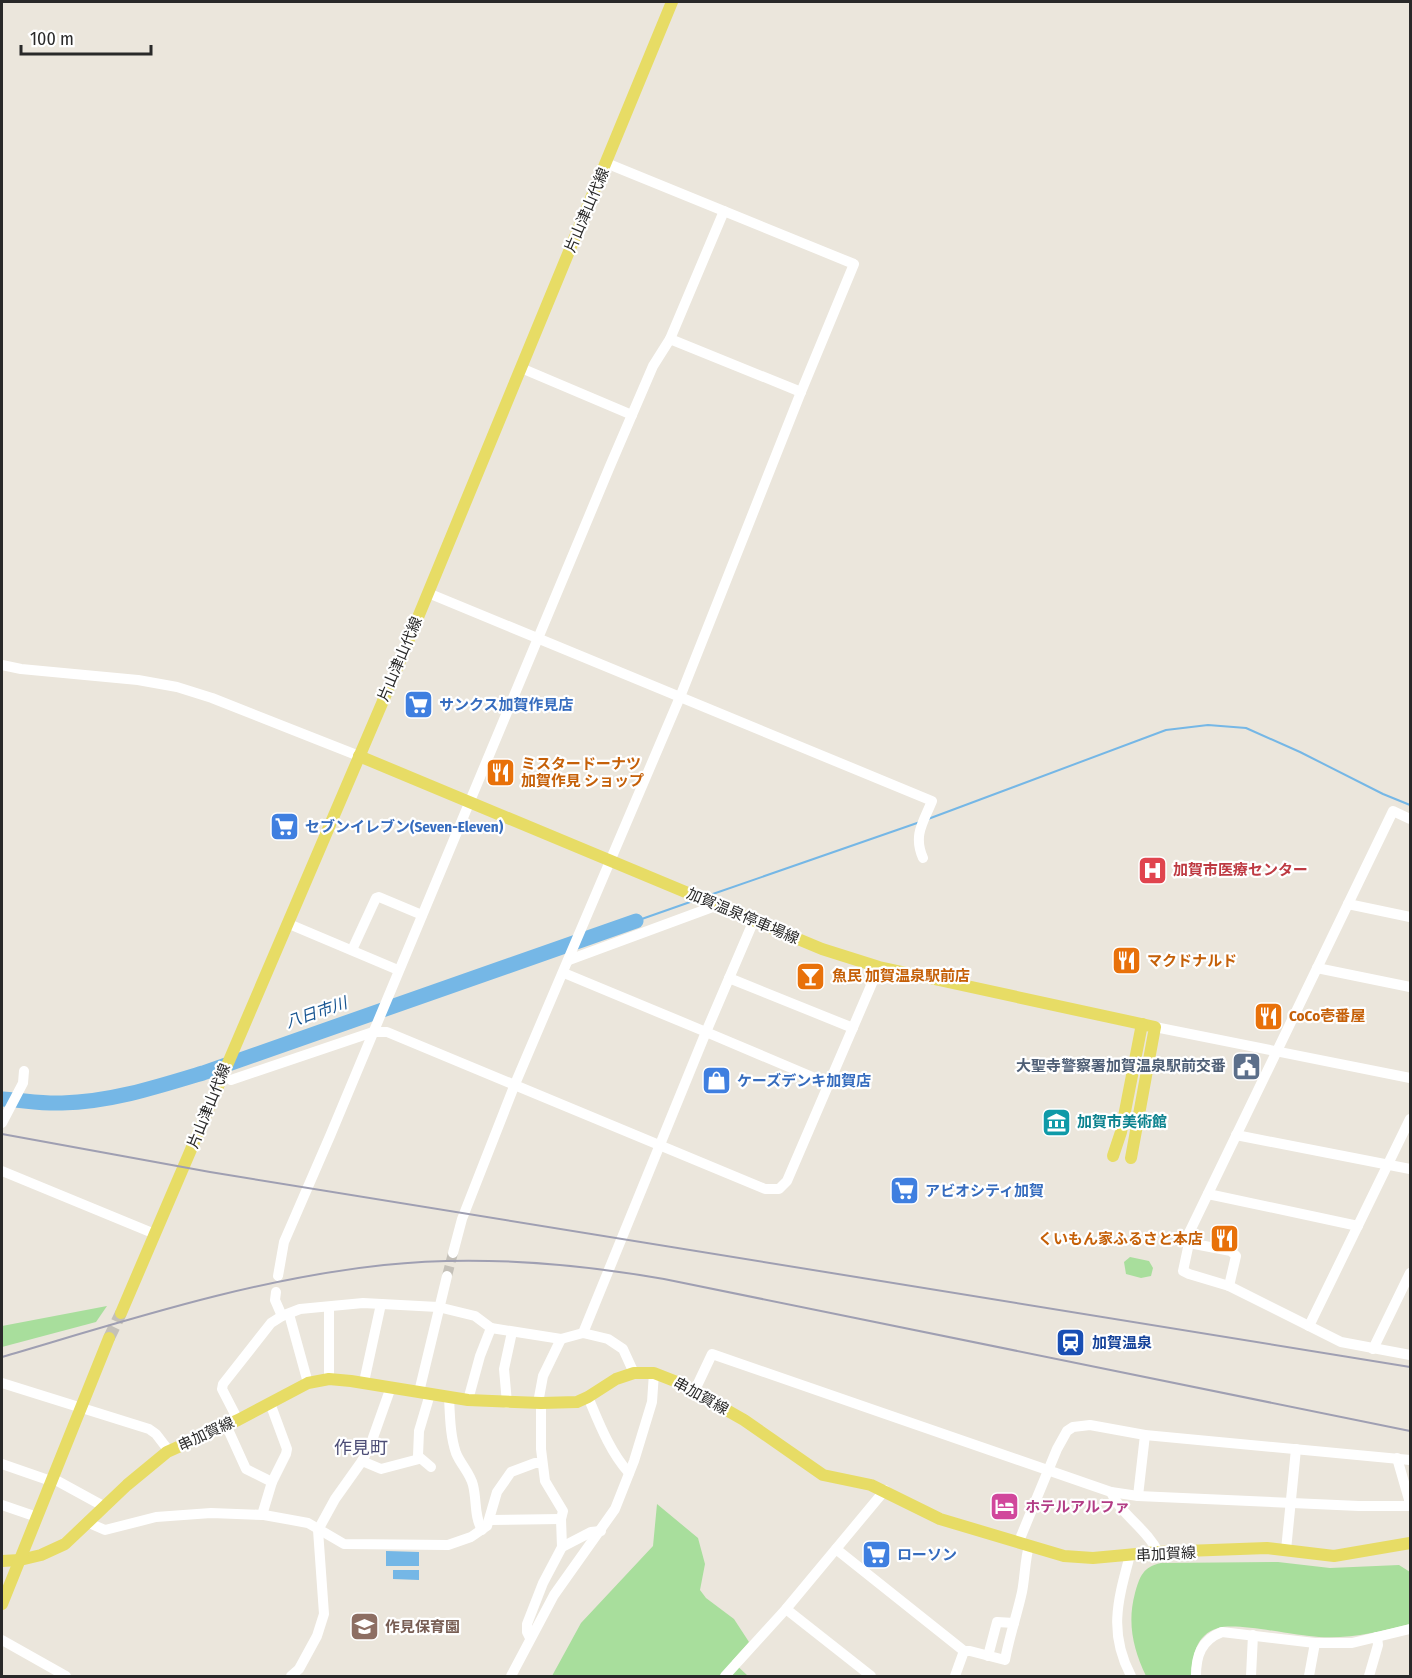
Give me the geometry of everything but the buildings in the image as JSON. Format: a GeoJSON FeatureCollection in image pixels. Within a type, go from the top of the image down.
{"type":"FeatureCollection","features":[{"type":"Feature","properties":{"kind":"main road","name":"片山津山代線"},"geometry":{"type":"LineString","coordinates":[[121,1313],[226,1078],[232,1049],[289,924],[428,593],[606,163],[668,3]]}},
{"type":"Feature","properties":{"kind":"main road","name":"加賀温泉停車場線"},"geometry":{"type":"LineString","coordinates":[[359,756],[822,949],[879,967],[1155,1027]]}},
{"type":"Feature","properties":{"kind":"main road"},"geometry":{"type":"LineString","coordinates":[[1113,1156],[1121,1132],[1142,1024]]}},
{"type":"Feature","properties":{"kind":"main road"},"geometry":{"type":"LineString","coordinates":[[1131,1158],[1155,1027]]}},
{"type":"Feature","properties":{"kind":"main road"},"geometry":{"type":"LineString","coordinates":[[2,1604],[110,1338]]}},
{"type":"Feature","properties":{"kind":"main road","name":"串加賀線"},"geometry":{"type":"LineString","coordinates":[[2,1561],[20,1560],[65,1544],[127,1485],[169,1451],[308,1383],[329,1379],[363,1382],[468,1400],[507,1403],[577,1402],[616,1379],[634,1373],[654,1373],[665,1376],[758,1430],[823,1475],[859,1481],[885,1490],[940,1519],[1079,1558],[1267,1548],[1334,1556],[1410,1543]]}},
{"type":"Feature","properties":{"kind":"street"},"geometry":{"type":"LineString","coordinates":[[453,1252],[462,1219],[515,1084],[564,974],[609,859],[680,697],[854,264],[606,163]]}},
{"type":"Feature","properties":{"kind":"street"},"geometry":{"type":"LineString","coordinates":[[278,1276],[284,1242],[653,366],[670,339],[724,211]]}},
{"type":"Feature","properties":{"kind":"street"},"geometry":{"type":"LineString","coordinates":[[670,339],[801,392]]}},
{"type":"Feature","properties":{"kind":"street"},"geometry":{"type":"LineString","coordinates":[[521,368],[632,416]]}},
{"type":"Feature","properties":{"kind":"street"},"geometry":{"type":"LineString","coordinates":[[428,593],[932,801],[920,831],[918,844],[923,858]]}},
{"type":"Feature","properties":{"kind":"street"},"geometry":{"type":"LineString","coordinates":[[2,665],[21,669],[138,680],[177,687],[212,698],[359,756]]}},
{"type":"Feature","properties":{"kind":"street"},"geometry":{"type":"LineString","coordinates":[[1410,819],[1393,811],[1188,1235],[1189,1243],[1183,1271],[1229,1286],[1341,1342],[1410,1355]]}},
{"type":"Feature","properties":{"kind":"street"},"geometry":{"type":"LineString","coordinates":[[352,950],[376,898],[379,897],[422,915]]}},
{"type":"Feature","properties":{"kind":"street"},"geometry":{"type":"LineString","coordinates":[[570,957],[716,904]]}},
{"type":"Feature","properties":{"kind":"street"},"geometry":{"type":"LineString","coordinates":[[1348,904],[1410,917]]}},
{"type":"Feature","properties":{"kind":"street"},"geometry":{"type":"LineString","coordinates":[[582,1333],[754,920]]}},
{"type":"Feature","properties":{"kind":"street"},"geometry":{"type":"LineString","coordinates":[[289,924],[398,970]]}},
{"type":"Feature","properties":{"kind":"street"},"geometry":{"type":"LineString","coordinates":[[226,1078],[374,1029],[401,1036],[765,1189],[779,1190],[787,1181],[879,967]]}},
{"type":"Feature","properties":{"kind":"street"},"geometry":{"type":"LineString","coordinates":[[1317,968],[1410,987]]}},
{"type":"Feature","properties":{"kind":"street"},"geometry":{"type":"LineString","coordinates":[[564,974],[829,1084]]}},
{"type":"Feature","properties":{"kind":"street"},"geometry":{"type":"LineString","coordinates":[[729,978],[853,1028]]}},
{"type":"Feature","properties":{"kind":"street"},"geometry":{"type":"LineString","coordinates":[[1155,1027],[1410,1078]]}},
{"type":"Feature","properties":{"kind":"street"},"geometry":{"type":"LineString","coordinates":[[4,1119],[22,1083],[24,1071]]}},
{"type":"Feature","properties":{"kind":"street"},"geometry":{"type":"LineString","coordinates":[[1310,1326],[1410,1119]]}},
{"type":"Feature","properties":{"kind":"street"},"geometry":{"type":"LineString","coordinates":[[1236,1135],[1410,1169]]}},
{"type":"Feature","properties":{"kind":"street"},"geometry":{"type":"LineString","coordinates":[[2,1171],[155,1234]]}},
{"type":"Feature","properties":{"kind":"street"},"geometry":{"type":"LineString","coordinates":[[1208,1194],[1358,1226]]}},
{"type":"Feature","properties":{"kind":"street"},"geometry":{"type":"LineString","coordinates":[[1189,1243],[1231,1251],[1236,1256],[1229,1286]]}},
{"type":"Feature","properties":{"kind":"street"},"geometry":{"type":"LineString","coordinates":[[1373,1349],[1410,1273]]}},
{"type":"Feature","properties":{"kind":"street"},"geometry":{"type":"LineString","coordinates":[[419,1459],[418,1431],[438,1307],[447,1276]]}},
{"type":"Feature","properties":{"kind":"street"},"geometry":{"type":"LineString","coordinates":[[276,1292],[275,1300],[285,1315],[308,1383]]}},
{"type":"Feature","properties":{"kind":"street"},"geometry":{"type":"LineString","coordinates":[[238,1419],[222,1389],[223,1384],[271,1323],[300,1309],[363,1303],[438,1307],[475,1316],[491,1328],[512,1332],[561,1339],[582,1333],[608,1339],[623,1349],[634,1373]]}},
{"type":"Feature","properties":{"kind":"street"},"geometry":{"type":"LineString","coordinates":[[363,1382],[381,1304]]}},
{"type":"Feature","properties":{"kind":"street"},"geometry":{"type":"LineString","coordinates":[[329,1307],[329,1379]]}},
{"type":"Feature","properties":{"kind":"street"},"geometry":{"type":"LineString","coordinates":[[468,1400],[480,1356],[491,1328]]}},
{"type":"Feature","properties":{"kind":"street"},"geometry":{"type":"LineString","coordinates":[[507,1403],[504,1369],[512,1332]]}},
{"type":"Feature","properties":{"kind":"street"},"geometry":{"type":"LineString","coordinates":[[530,1638],[527,1624],[543,1583],[562,1547],[563,1510],[545,1481],[542,1463],[540,1403],[543,1376],[561,1339]]}},
{"type":"Feature","properties":{"kind":"street"},"geometry":{"type":"LineString","coordinates":[[694,1392],[712,1354],[1049,1471],[1112,1492],[1138,1496],[1359,1506],[1410,1504],[1396,1458]]}},
{"type":"Feature","properties":{"kind":"street"},"geometry":{"type":"LineString","coordinates":[[511,1677],[554,1595],[601,1532],[615,1509],[652,1402],[654,1373]]}},
{"type":"Feature","properties":{"kind":"street"},"geometry":{"type":"LineString","coordinates":[[2,1383],[149,1429],[156,1434],[169,1451]]}},
{"type":"Feature","properties":{"kind":"street"},"geometry":{"type":"LineString","coordinates":[[291,1677],[299,1669],[317,1636],[324,1614],[318,1530],[335,1498],[363,1461],[391,1387]]}},
{"type":"Feature","properties":{"kind":"street"},"geometry":{"type":"LineString","coordinates":[[448,1397],[454,1447],[461,1463],[470,1474],[476,1496],[477,1521],[482,1530]]}},
{"type":"Feature","properties":{"kind":"street"},"geometry":{"type":"LineString","coordinates":[[588,1397],[607,1439],[620,1463],[629,1473]]}},
{"type":"Feature","properties":{"kind":"street"},"geometry":{"type":"LineString","coordinates":[[262,1515],[272,1482],[287,1449],[270,1403]]}},
{"type":"Feature","properties":{"kind":"street"},"geometry":{"type":"LineString","coordinates":[[226,1425],[246,1469],[272,1482]]}},
{"type":"Feature","properties":{"kind":"street"},"geometry":{"type":"LineString","coordinates":[[836,1550],[964,1651],[1005,1660],[1026,1569],[1024,1544],[1057,1449],[1067,1431],[1073,1427],[1090,1425],[1145,1435],[1410,1460]]}},
{"type":"Feature","properties":{"kind":"street"},"geometry":{"type":"LineString","coordinates":[[1138,1496],[1145,1435]]}},
{"type":"Feature","properties":{"kind":"street"},"geometry":{"type":"LineString","coordinates":[[1286,1550],[1296,1449]]}},
{"type":"Feature","properties":{"kind":"street"},"geometry":{"type":"LineString","coordinates":[[363,1461],[381,1468],[419,1459],[431,1467]]}},
{"type":"Feature","properties":{"kind":"street"},"geometry":{"type":"LineString","coordinates":[[89,1523],[105,1530],[156,1517],[211,1513],[262,1515],[308,1523],[344,1544],[448,1545],[482,1530],[490,1521],[497,1492],[511,1472],[535,1463],[542,1463]]}},
{"type":"Feature","properties":{"kind":"street"},"geometry":{"type":"LineString","coordinates":[[2,1464],[52,1480],[105,1507]]}},
{"type":"Feature","properties":{"kind":"street"},"geometry":{"type":"LineString","coordinates":[[725,1677],[786,1609],[885,1490]]}},
{"type":"Feature","properties":{"kind":"street"},"geometry":{"type":"LineString","coordinates":[[1112,1492],[1116,1501],[1154,1542],[1158,1552]]}},
{"type":"Feature","properties":{"kind":"street"},"geometry":{"type":"LineString","coordinates":[[2,1505],[37,1517]]}},
{"type":"Feature","properties":{"kind":"street"},"geometry":{"type":"LineString","coordinates":[[490,1521],[561,1519]]}},
{"type":"Feature","properties":{"kind":"street"},"geometry":{"type":"LineString","coordinates":[[562,1547],[591,1532],[601,1532]]}},
{"type":"Feature","properties":{"kind":"street"},"geometry":{"type":"LineString","coordinates":[[1130,1555],[1116,1617],[1118,1641],[1131,1677]]}},
{"type":"Feature","properties":{"kind":"street"},"geometry":{"type":"LineString","coordinates":[[786,1609],[871,1677]]}},
{"type":"Feature","properties":{"kind":"street"},"geometry":{"type":"LineString","coordinates":[[988,1656],[997,1622],[1014,1623]]}},
{"type":"Feature","properties":{"kind":"street"},"geometry":{"type":"LineString","coordinates":[[1196,1677],[1198,1654],[1204,1643],[1212,1636],[1222,1632],[1315,1643],[1352,1643],[1410,1629]]}},
{"type":"Feature","properties":{"kind":"street"},"geometry":{"type":"LineString","coordinates":[[1251,1677],[1253,1635]]}},
{"type":"Feature","properties":{"kind":"street"},"geometry":{"type":"LineString","coordinates":[[1369,1677],[1378,1646],[1377,1637]]}},
{"type":"Feature","properties":{"kind":"street"},"geometry":{"type":"LineString","coordinates":[[2,1640],[66,1677]]}},
{"type":"Feature","properties":{"kind":"street"},"geometry":{"type":"LineString","coordinates":[[1309,1677],[1315,1643]]}},
{"type":"Feature","properties":{"kind":"street"},"geometry":{"type":"LineString","coordinates":[[955,1677],[964,1651]]}},
{"type":"Feature","properties":{"kind":"green space"},"geometry":{"type":"Polygon","coordinates":[[[1130,1257],[1149,1261],[1153,1268],[1151,1276],[1141,1278],[1126,1274],[1124,1262],[1130,1257]]]}},
{"type":"Feature","properties":{"kind":"green space"},"geometry":{"type":"Polygon","coordinates":[[[107,1306],[96,1322],[2,1347],[2,1326],[107,1306]]]}},
{"type":"Feature","properties":{"kind":"green space"},"geometry":{"type":"Polygon","coordinates":[[[657,1504],[698,1538],[705,1564],[700,1590],[706,1598],[734,1619],[749,1642],[732,1661],[748,1676],[552,1676],[581,1623],[653,1546],[657,1504]]]}},
{"type":"Feature","properties":{"kind":"green space"},"geometry":{"type":"Polygon","coordinates":[[[1278,1562],[1330,1568],[1399,1565],[1410,1572],[1410,1624],[1342,1637],[1309,1636],[1238,1627],[1218,1628],[1210,1631],[1200,1641],[1194,1654],[1191,1676],[1146,1676],[1135,1646],[1132,1615],[1137,1587],[1146,1570],[1161,1563],[1278,1562]]]}},
{"type":"Feature","properties":{"kind":"water"},"geometry":{"type":"Polygon","coordinates":[[[386,1551],[419,1552],[419,1566],[386,1566],[386,1551]]]}},
{"type":"Feature","properties":{"kind":"water"},"geometry":{"type":"Polygon","coordinates":[[[393,1570],[419,1570],[419,1580],[393,1579],[393,1570]]]}},
{"type":"Feature","properties":{"kind":"waterway"},"geometry":{"type":"LineString","coordinates":[[928,819],[1166,730],[1208,725],[1246,728],[1410,805]]}},
{"type":"Feature","properties":{"kind":"waterway"},"geometry":{"type":"LineString","coordinates":[[707,896],[920,822]]}},
{"type":"Feature","properties":{"kind":"waterway"},"geometry":{"type":"LineString","coordinates":[[636,921],[693,901]]}},
{"type":"Feature","properties":{"kind":"waterway","name":"八日市川"},"geometry":{"type":"LineString","coordinates":[[2,1099],[47,1103],[80,1102],[116,1097],[151,1088],[203,1073],[636,921]]}},
{"type":"Feature","properties":{"kind":"tunnel"},"geometry":{"type":"LineString","coordinates":[[447,1276],[453,1253]]}},
{"type":"Feature","properties":{"kind":"tunnel"},"geometry":{"type":"LineString","coordinates":[[109,1338],[121,1313]]}},
{"type":"Feature","properties":{"kind":"railway"},"geometry":{"type":"LineString","coordinates":[[2,1134],[210,1172],[1410,1367]]}},
{"type":"Feature","properties":{"kind":"railway"},"geometry":{"type":"LineString","coordinates":[[2,1357],[191,1302],[335,1271],[419,1262],[524,1262],[664,1279],[1410,1431]]}},
{"type":"Feature","properties":{"kind":"place","name":"サンクス加賀作見店"},"geometry":{"type":"Point","coordinates":[418,705]}},
{"type":"Feature","properties":{"kind":"place","name":"ミスタードーナツ 加賀作見 ショップ"},"geometry":{"type":"Point","coordinates":[500,773]}},
{"type":"Feature","properties":{"kind":"place","name":"セブンイレブン(Seven-Eleven)"},"geometry":{"type":"Point","coordinates":[284,827]}},
{"type":"Feature","properties":{"kind":"place","name":"加賀市医療センター"},"geometry":{"type":"Point","coordinates":[1152,870]}},
{"type":"Feature","properties":{"kind":"place","name":"マクドナルド"},"geometry":{"type":"Point","coordinates":[1126,961]}},
{"type":"Feature","properties":{"kind":"place","name":"魚民 加賀温泉駅前店"},"geometry":{"type":"Point","coordinates":[811,976]}},
{"type":"Feature","properties":{"kind":"place","name":"CoCo壱番屋"},"geometry":{"type":"Point","coordinates":[1268,1016]}},
{"type":"Feature","properties":{"kind":"place","name":"大聖寺警察署加賀温泉駅前交番"},"geometry":{"type":"Point","coordinates":[1247,1066]}},
{"type":"Feature","properties":{"kind":"place","name":"ケーズデンキ加賀店"},"geometry":{"type":"Point","coordinates":[716,1081]}},
{"type":"Feature","properties":{"kind":"place","name":"加賀市美術館"},"geometry":{"type":"Point","coordinates":[1056,1122]}},
{"type":"Feature","properties":{"kind":"place","name":"アビオシティ加賀"},"geometry":{"type":"Point","coordinates":[904,1191]}},
{"type":"Feature","properties":{"kind":"place","name":"くいもん家ふるさと本店"},"geometry":{"type":"Point","coordinates":[1224,1239]}},
{"type":"Feature","properties":{"kind":"place","name":"加賀温泉"},"geometry":{"type":"Point","coordinates":[1071,1343]}},
{"type":"Feature","properties":{"kind":"place","name":"ホテルアルファ"},"geometry":{"type":"Point","coordinates":[1004,1507]}},
{"type":"Feature","properties":{"kind":"place","name":"ローソン"},"geometry":{"type":"Point","coordinates":[876,1555]}},
{"type":"Feature","properties":{"kind":"place","name":"作見保育園"},"geometry":{"type":"Point","coordinates":[364,1627]}},
{"type":"Feature","properties":{"kind":"district","name":"作見町"},"geometry":{"type":"Point","coordinates":[361,1448]}}]}
